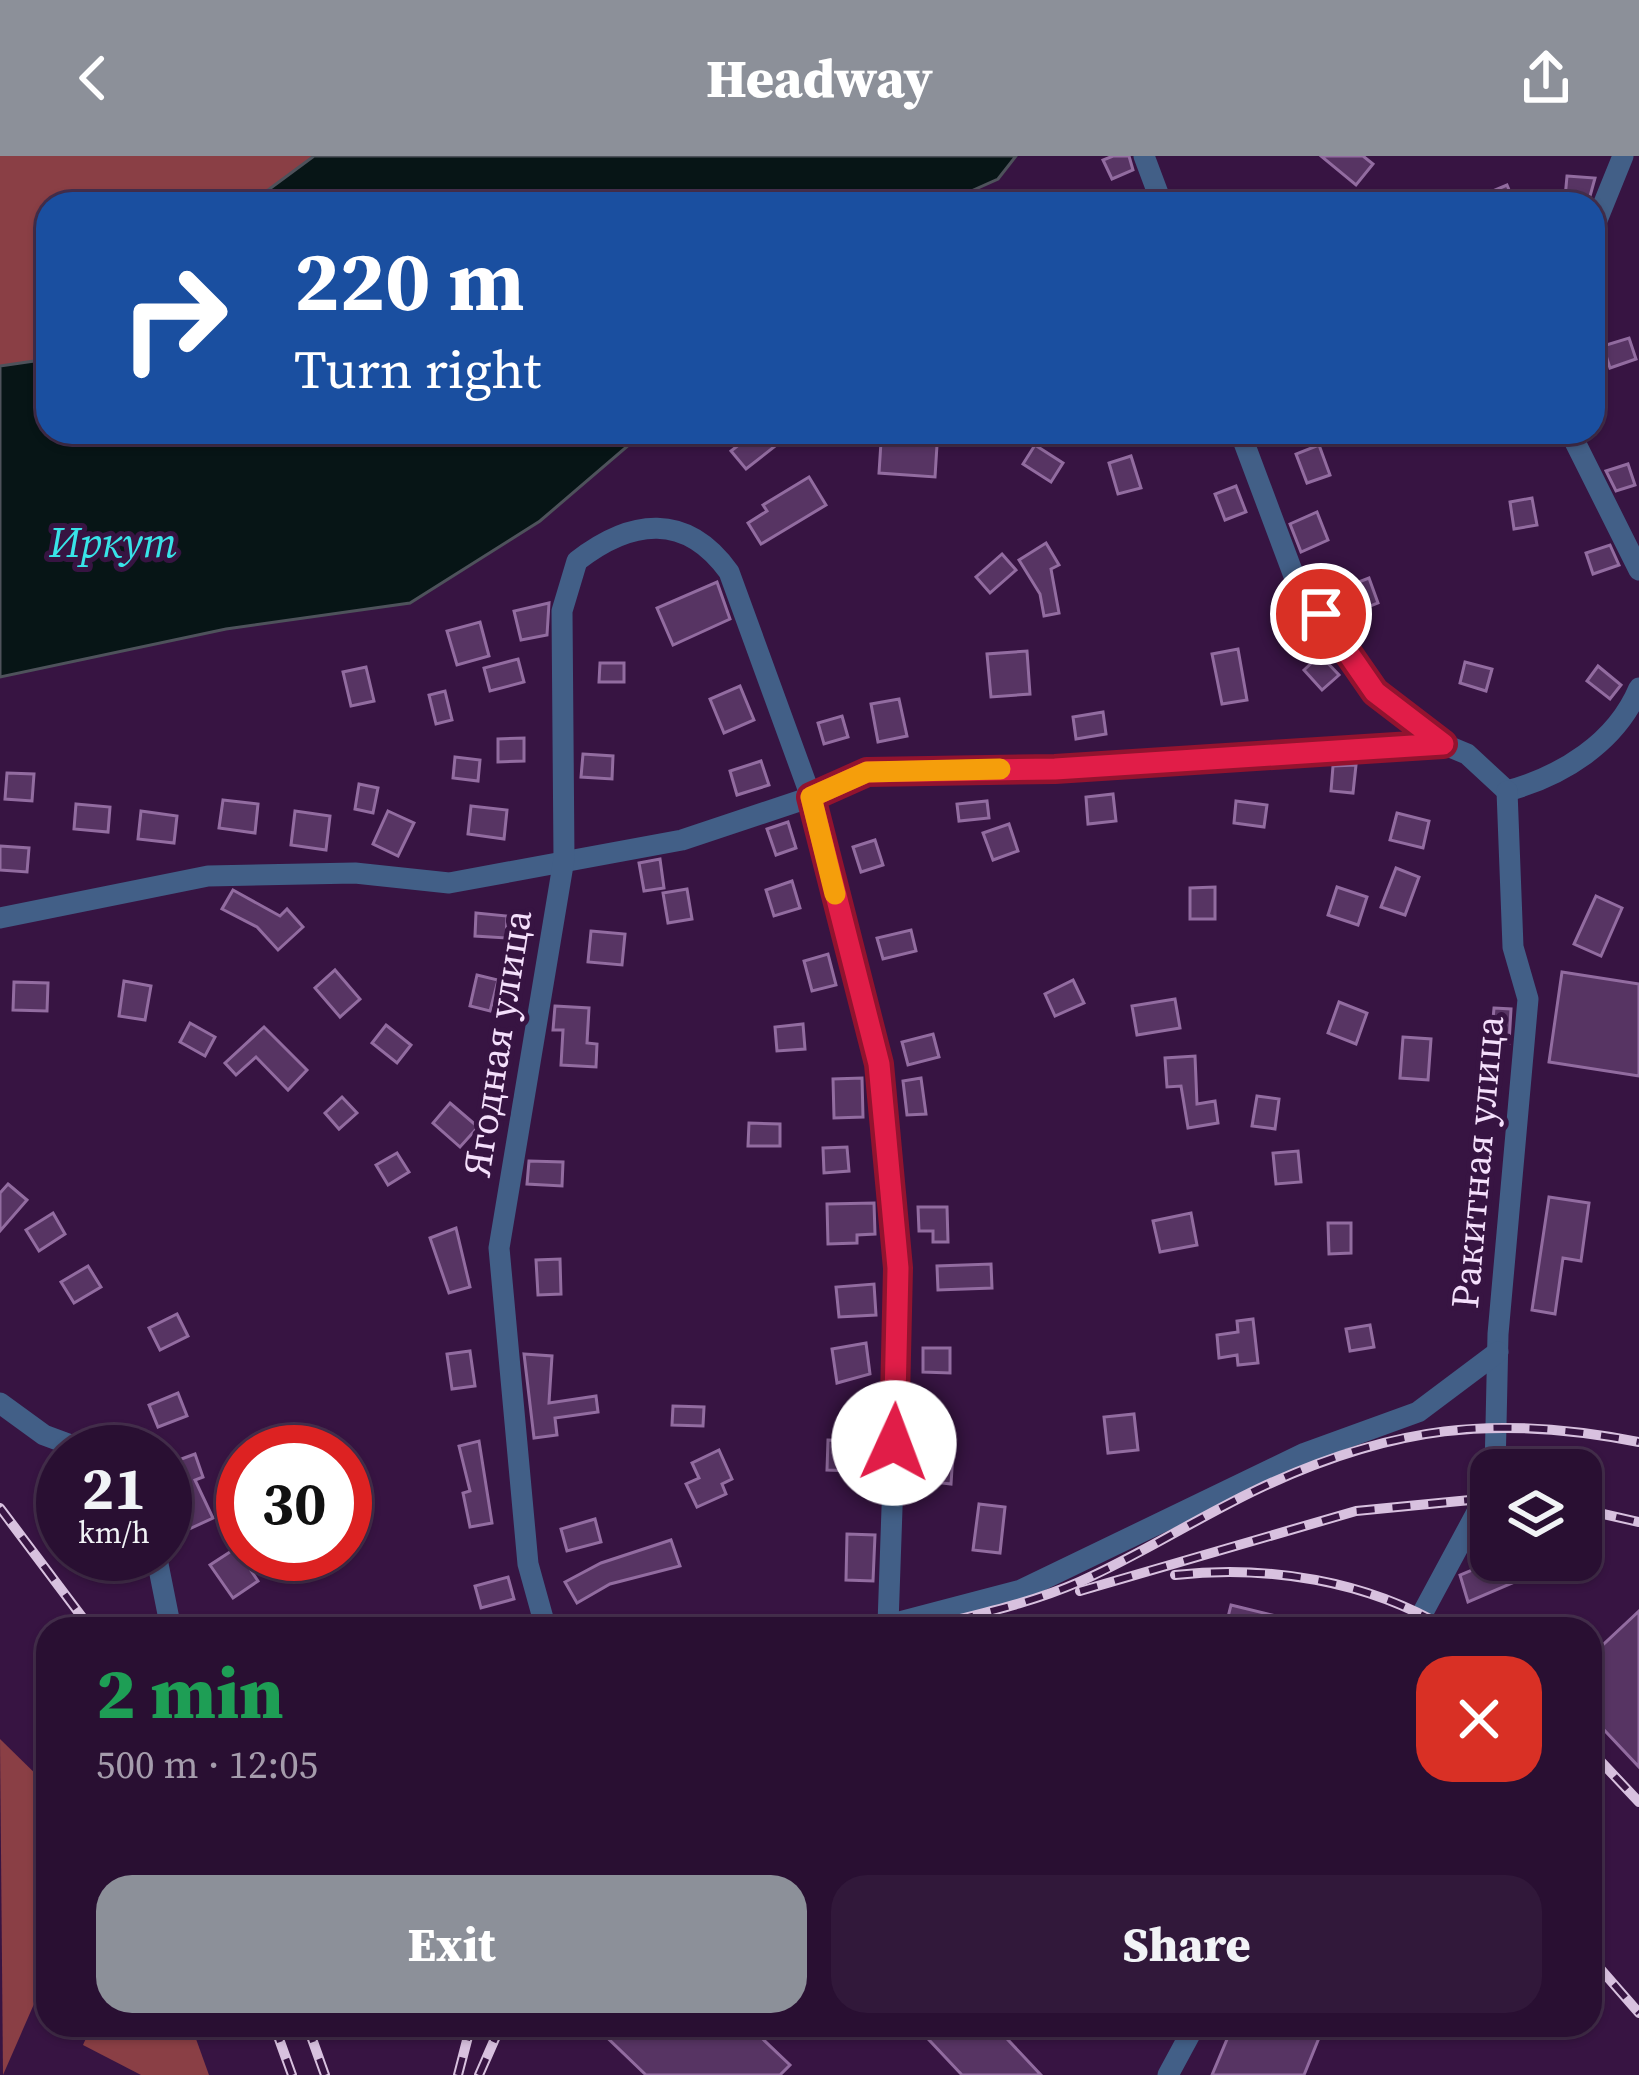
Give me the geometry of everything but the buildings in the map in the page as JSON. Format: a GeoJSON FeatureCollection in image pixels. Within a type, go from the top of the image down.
{"type":"FeatureCollection","features":[{"type":"Feature","properties":{"kind":"street"},"geometry":{"type":"LineString","coordinates":[[1144,156],[1158,192]]}},
{"type":"Feature","properties":{"kind":"street"},"geometry":{"type":"LineString","coordinates":[[1605,201],[1624,156]]}},
{"type":"Feature","properties":{"kind":"street"},"geometry":{"type":"LineString","coordinates":[[1244,444],[1294,576],[1375,692],[1443,744],[1467,754],[1507,791],[1541,782],[1588,754],[1628,713],[1639,688]]}},
{"type":"Feature","properties":{"kind":"street"},"geometry":{"type":"LineString","coordinates":[[1576,444],[1639,570]]}},
{"type":"Feature","properties":{"kind":"street","name":"Ягодная улица"},"geometry":{"type":"LineString","coordinates":[[543,1617],[528,1564],[499,1248],[564,859],[566,590],[577,561],[601,542],[660,524],[707,545],[729,572],[811,797]]}},
{"type":"Feature","properties":{"kind":"street"},"geometry":{"type":"LineString","coordinates":[[0,918],[208,876],[356,873],[449,883],[682,840],[811,797],[867,772],[1077,768],[1443,744]]}},
{"type":"Feature","properties":{"kind":"street","name":"Ракитная улица"},"geometry":{"type":"LineString","coordinates":[[1496,1449],[1498,1352],[1528,999],[1513,946],[1507,791]]}},
{"type":"Feature","properties":{"kind":"street"},"geometry":{"type":"LineString","coordinates":[[811,797],[879,1064],[894,1189],[899,1307],[881,1617]]}},
{"type":"Feature","properties":{"kind":"street"},"geometry":{"type":"LineString","coordinates":[[918,1617],[1021,1590],[1305,1453],[1418,1412],[1498,1352]]}},
{"type":"Feature","properties":{"kind":"street"},"geometry":{"type":"LineString","coordinates":[[0,1403],[36,1429]]}},
{"type":"Feature","properties":{"kind":"street"},"geometry":{"type":"LineString","coordinates":[[1420,1617],[1470,1525]]}},
{"type":"Feature","properties":{"kind":"street"},"geometry":{"type":"LineString","coordinates":[[161,1581],[169,1617]]}},
{"type":"Feature","properties":{"kind":"street"},"geometry":{"type":"LineString","coordinates":[[1168,2075],[1189,2037]]}},
{"type":"Feature","properties":{"kind":"shaded area"},"geometry":{"type":"Polygon","coordinates":[[[0,156],[314,156],[264,192],[36,192],[36,360],[0,366],[0,156]]]}},
{"type":"Feature","properties":{"kind":"shaded area"},"geometry":{"type":"Polygon","coordinates":[[[0,1739],[36,1774],[36,1999],[3,2075],[0,1739]]]}},
{"type":"Feature","properties":{"kind":"shaded area"},"geometry":{"type":"Polygon","coordinates":[[[87,2037],[195,2037],[209,2075],[141,2075],[83,2045],[87,2037]]]}},
{"type":"Feature","properties":{"kind":"water"},"geometry":{"type":"Polygon","coordinates":[[[314,156],[1016,156],[998,179],[969,192],[265,192],[314,156]]]}},
{"type":"Feature","properties":{"kind":"water","name":"Иркут"},"geometry":{"type":"Polygon","coordinates":[[[34,361],[36,444],[630,444],[540,521],[410,603],[226,629],[0,677],[0,366],[34,361]]]}},
{"type":"Feature","properties":{"kind":"railway"},"geometry":{"type":"LineString","coordinates":[[967,1617],[1060,1590],[1258,1489],[1354,1451],[1399,1439],[1490,1428],[1586,1433],[1639,1442]]}},
{"type":"Feature","properties":{"kind":"railway"},"geometry":{"type":"LineString","coordinates":[[1080,1591],[1356,1511],[1470,1500]]}},
{"type":"Feature","properties":{"kind":"railway"},"geometry":{"type":"LineString","coordinates":[[0,1508],[82,1617]]}},
{"type":"Feature","properties":{"kind":"railway"},"geometry":{"type":"LineString","coordinates":[[1602,1514],[1639,1522]]}},
{"type":"Feature","properties":{"kind":"railway"},"geometry":{"type":"LineString","coordinates":[[1175,1575],[1245,1572],[1316,1580],[1384,1598],[1426,1617]]}},
{"type":"Feature","properties":{"kind":"railway"},"geometry":{"type":"LineString","coordinates":[[1602,1763],[1639,1802]]}},
{"type":"Feature","properties":{"kind":"railway"},"geometry":{"type":"LineString","coordinates":[[1602,1971],[1639,2013]]}},
{"type":"Feature","properties":{"kind":"railway"},"geometry":{"type":"LineString","coordinates":[[278,2037],[292,2075]]}},
{"type":"Feature","properties":{"kind":"railway"},"geometry":{"type":"LineString","coordinates":[[311,2037],[325,2075]]}},
{"type":"Feature","properties":{"kind":"railway"},"geometry":{"type":"LineString","coordinates":[[458,2075],[468,2037]]}},
{"type":"Feature","properties":{"kind":"railway"},"geometry":{"type":"LineString","coordinates":[[479,2075],[496,2037]]}},
{"type":"Feature","properties":{"kind":"slow traffic"},"geometry":{"type":"LineString","coordinates":[[835,894],[811,797],[867,772],[1000,769]]}},
{"type":"Feature","properties":{"kind":"route"},"geometry":{"type":"LineString","coordinates":[[894,1443],[898,1268],[879,1064],[811,797],[867,772],[1055,769],[1443,744],[1375,692],[1321,614]]}}]}
